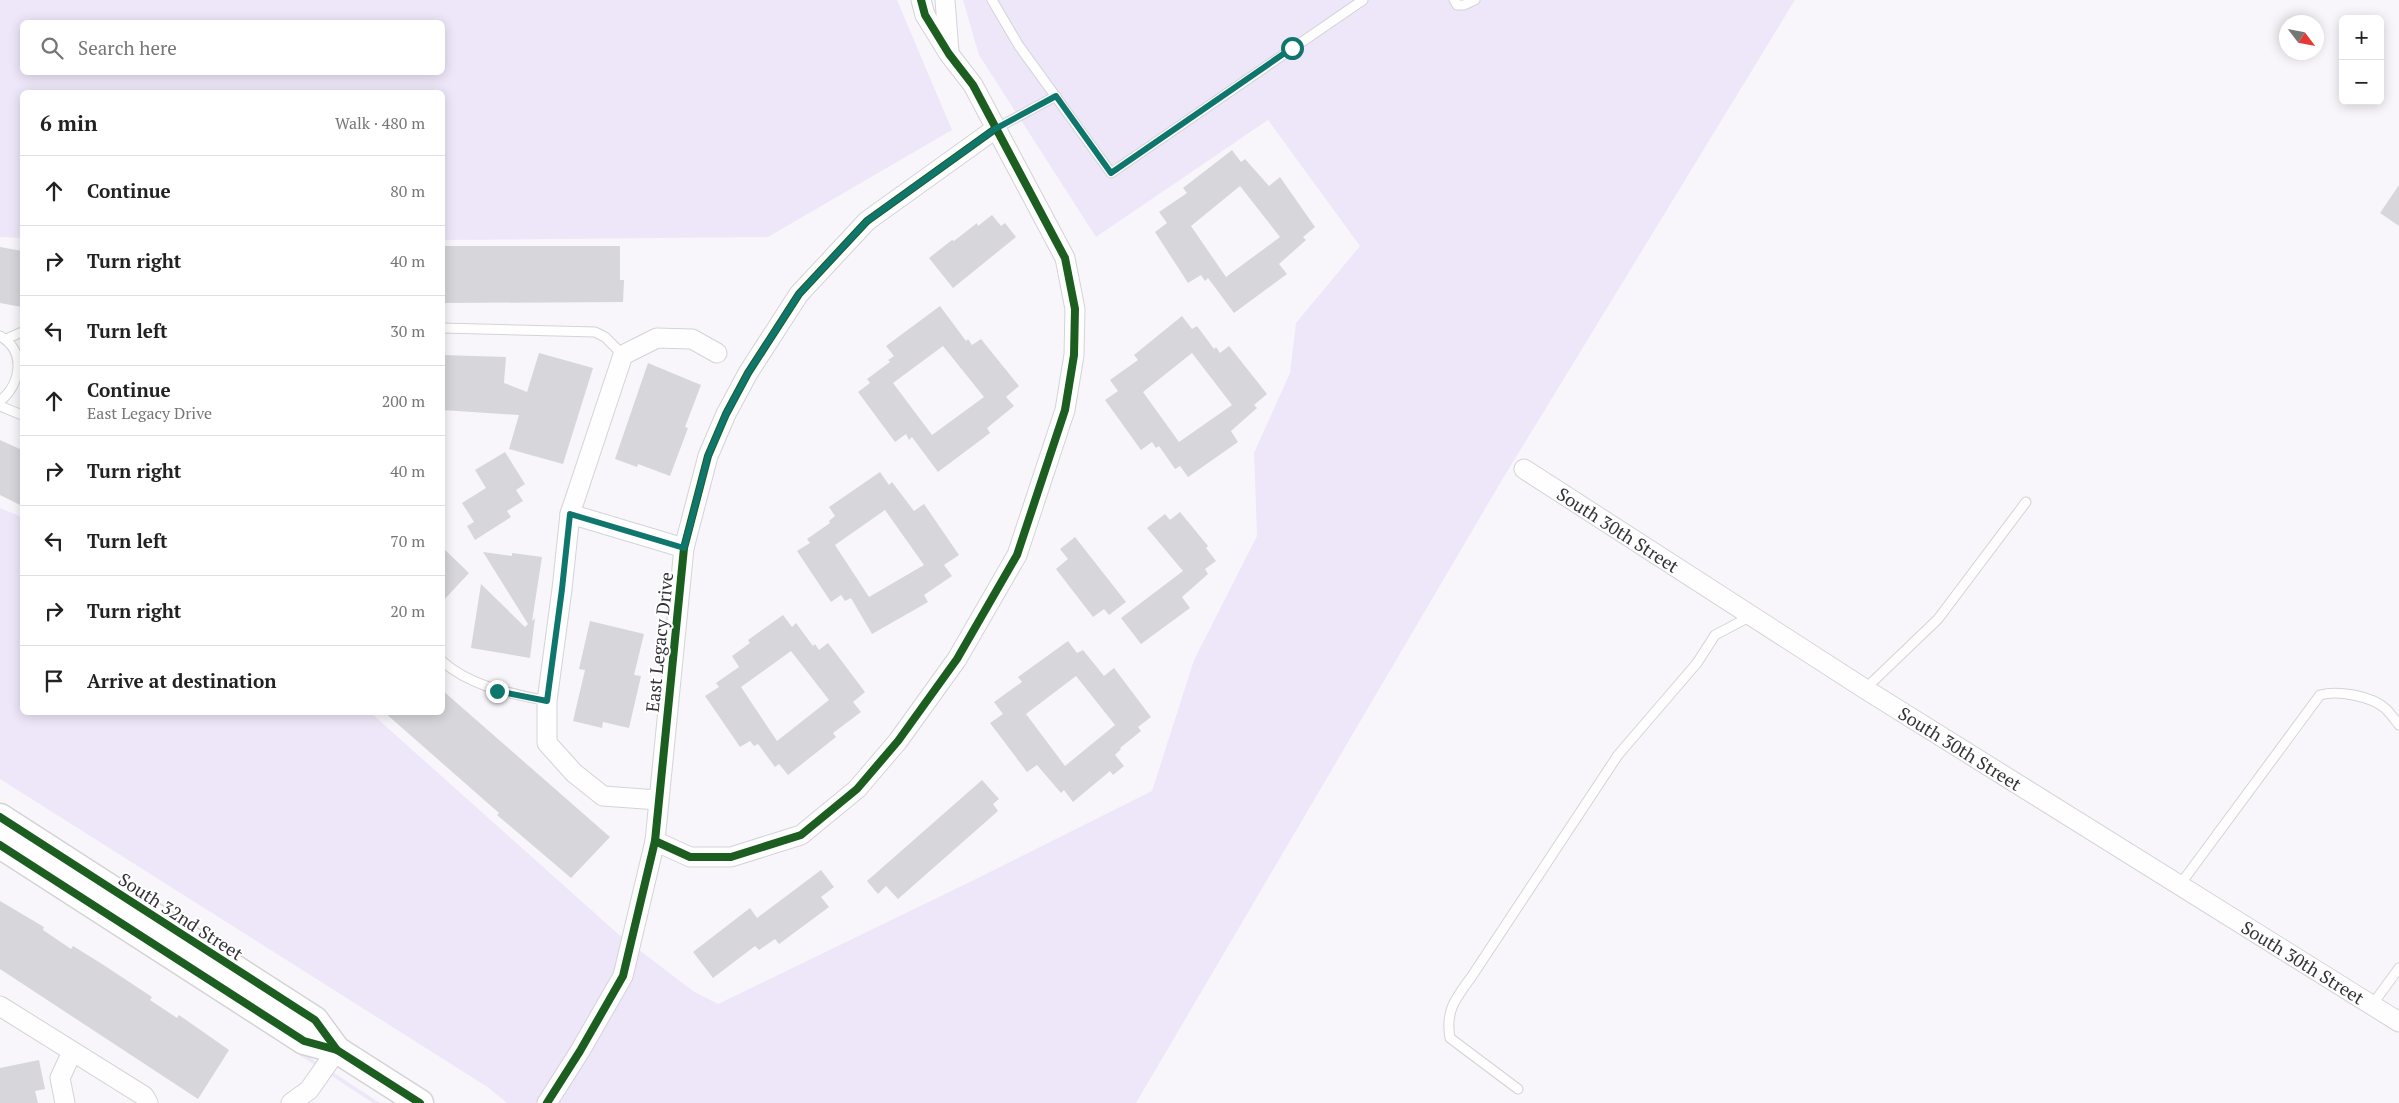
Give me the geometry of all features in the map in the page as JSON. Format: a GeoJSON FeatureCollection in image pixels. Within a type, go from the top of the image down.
{"type":"FeatureCollection","features":[{"type":"Feature","properties":{"kind":"main road","name":"South 32nd Street"},"geometry":{"type":"LineString","coordinates":[[0,817],[315,1020],[338,1050]]}},
{"type":"Feature","properties":{"kind":"main road","name":"South 32nd Street"},"geometry":{"type":"LineString","coordinates":[[0,844],[304,1041],[338,1050],[420,1103]]}},
{"type":"Feature","properties":{"kind":"street"},"geometry":{"type":"LineString","coordinates":[[655,841],[690,858],[731,857],[801,835],[857,789],[898,740],[957,659],[1017,555],[1065,410],[1074,356],[1074,309],[1065,258],[973,85],[949,54],[925,15],[921,0]]}},
{"type":"Feature","properties":{"kind":"street"},"geometry":{"type":"LineString","coordinates":[[945,0],[949,54]]}},
{"type":"Feature","properties":{"kind":"street","name":"East Legacy Drive"},"geometry":{"type":"LineString","coordinates":[[547,1103],[580,1051],[623,976],[655,841],[684,548],[708,456],[726,414],[748,373],[799,294],[867,221],[995,129]]}},
{"type":"Feature","properties":{"kind":"street"},"geometry":{"type":"LineString","coordinates":[[658,800],[603,796],[574,773],[547,743],[547,701],[570,514],[623,355],[657,338],[692,340],[717,352]]}},
{"type":"Feature","properties":{"kind":"street","name":"South 30th Street"},"geometry":{"type":"LineString","coordinates":[[1524,470],[1865,689],[2399,1022]]}},
{"type":"Feature","properties":{"kind":"street"},"geometry":{"type":"LineString","coordinates":[[570,514],[684,548]]}},
{"type":"Feature","properties":{"kind":"street"},"geometry":{"type":"LineString","coordinates":[[0,1006],[144,1096],[148,1103]]}},
{"type":"Feature","properties":{"kind":"street"},"geometry":{"type":"LineString","coordinates":[[291,1103],[309,1090],[338,1050]]}},
{"type":"Feature","properties":{"kind":"street"},"geometry":{"type":"LineString","coordinates":[[65,1103],[60,1078],[72,1052]]}},
{"type":"Feature","properties":{"kind":"lane"},"geometry":{"type":"LineString","coordinates":[[992,0],[1019,46],[1111,173],[1363,0]]}},
{"type":"Feature","properties":{"kind":"lane"},"geometry":{"type":"LineString","coordinates":[[1454,0],[1457,5],[1475,0]]}},
{"type":"Feature","properties":{"kind":"lane"},"geometry":{"type":"LineString","coordinates":[[995,129],[1056,96]]}},
{"type":"Feature","properties":{"kind":"lane"},"geometry":{"type":"LineString","coordinates":[[445,328],[595,332],[605,337],[623,355]]}},
{"type":"Feature","properties":{"kind":"lane"},"geometry":{"type":"LineString","coordinates":[[0,401],[11,392],[19,374],[16,355],[3,337],[20,333]]}},
{"type":"Feature","properties":{"kind":"lane"},"geometry":{"type":"LineString","coordinates":[[0,406],[20,414]]}},
{"type":"Feature","properties":{"kind":"lane"},"geometry":{"type":"LineString","coordinates":[[1865,689],[1938,619],[2026,502]]}},
{"type":"Feature","properties":{"kind":"lane"},"geometry":{"type":"LineString","coordinates":[[1518,1089],[1450,1038],[1447,1023],[1453,1001],[1472,976],[1618,755],[1697,663],[1715,635],[1751,616]]}},
{"type":"Feature","properties":{"kind":"lane"},"geometry":{"type":"LineString","coordinates":[[445,664],[454,671],[497,691],[547,701]]}},
{"type":"Feature","properties":{"kind":"lane"},"geometry":{"type":"LineString","coordinates":[[2179,886],[2320,695],[2330,693],[2372,701],[2385,708],[2399,725]]}},
{"type":"Feature","properties":{"kind":"lane"},"geometry":{"type":"LineString","coordinates":[[2372,1005],[2399,968]]}},
{"type":"Feature","properties":{"kind":"shaded area"},"geometry":{"type":"Polygon","coordinates":[[[0,0],[897,0],[952,130],[768,237],[445,240],[445,90],[20,90],[20,238],[0,237],[0,0]]]}},
{"type":"Feature","properties":{"kind":"shaded area"},"geometry":{"type":"Polygon","coordinates":[[[963,0],[1795,0],[1502,480],[1136,1103],[507,1103],[489,1088],[0,779],[0,508],[20,516],[20,715],[373,715],[617,933],[693,991],[718,1004],[1152,791],[1194,660],[1257,536],[1254,453],[1290,373],[1296,323],[1360,246],[1268,120],[1096,237],[979,55],[963,0]]]}},
{"type":"Feature","properties":{"kind":"shaded area"},"geometry":{"type":"Polygon","coordinates":[[[0,856],[380,1103],[373,1103],[0,860],[0,856]]]}},
{"type":"Feature","properties":{"kind":"building"},"geometry":{"type":"Polygon","coordinates":[[[1232,150],[1241,162],[1245,159],[1269,186],[1280,177],[1315,227],[1303,237],[1306,240],[1279,264],[1287,274],[1234,313],[1208,278],[1205,281],[1201,275],[1188,283],[1155,232],[1167,223],[1159,212],[1187,193],[1183,188],[1232,150]],[[1240,186],[1191,226],[1226,277],[1280,237],[1240,186]]]}},
{"type":"Feature","properties":{"kind":"building"},"geometry":{"type":"Polygon","coordinates":[[[2399,185],[2399,226],[2380,213],[2399,185]]]}},
{"type":"Feature","properties":{"kind":"building"},"geometry":{"type":"Polygon","coordinates":[[[992,215],[1001,226],[1005,223],[1016,237],[953,288],[929,258],[952,240],[954,241],[977,223],[978,226],[992,215]]]}},
{"type":"Feature","properties":{"kind":"building"},"geometry":{"type":"Polygon","coordinates":[[[445,246],[620,246],[620,280],[624,280],[623,302],[445,303],[445,246]]]}},
{"type":"Feature","properties":{"kind":"building"},"geometry":{"type":"Polygon","coordinates":[[[0,247],[20,251],[20,307],[0,303],[0,247]]]}},
{"type":"Feature","properties":{"kind":"building"},"geometry":{"type":"Polygon","coordinates":[[[940,306],[966,341],[968,339],[972,345],[981,339],[1019,386],[1006,397],[1014,406],[987,428],[990,433],[938,472],[912,437],[909,440],[906,434],[895,442],[858,392],[870,383],[867,379],[890,362],[888,360],[894,356],[886,346],[940,306]],[[943,346],[893,383],[932,435],[984,397],[943,346]]]}},
{"type":"Feature","properties":{"kind":"building"},"geometry":{"type":"Polygon","coordinates":[[[1182,316],[1192,329],[1197,326],[1214,349],[1216,347],[1220,353],[1229,346],[1267,394],[1254,405],[1257,408],[1231,431],[1238,442],[1188,477],[1180,466],[1175,469],[1159,446],[1156,448],[1152,442],[1141,450],[1105,400],[1118,391],[1110,380],[1138,360],[1134,355],[1182,316]],[[1192,353],[1143,392],[1179,442],[1232,405],[1192,353]]]}},
{"type":"Feature","properties":{"kind":"building"},"geometry":{"type":"Polygon","coordinates":[[[539,353],[593,368],[563,464],[509,449],[519,415],[445,410],[445,355],[506,357],[504,383],[527,392],[539,353]]]}},
{"type":"Feature","properties":{"kind":"building"},"geometry":{"type":"Polygon","coordinates":[[[648,363],[701,385],[685,427],[688,428],[670,476],[638,464],[637,467],[615,459],[648,363]]]}},
{"type":"Feature","properties":{"kind":"building"},"geometry":{"type":"Polygon","coordinates":[[[0,440],[20,449],[20,505],[0,495],[0,440]]]}},
{"type":"Feature","properties":{"kind":"building"},"geometry":{"type":"Polygon","coordinates":[[[505,452],[525,484],[516,490],[523,501],[507,511],[511,517],[475,540],[467,526],[474,522],[462,503],[486,488],[475,470],[505,452]]]}},
{"type":"Feature","properties":{"kind":"building"},"geometry":{"type":"Polygon","coordinates":[[[880,472],[889,485],[892,482],[914,511],[924,504],[959,555],[944,565],[952,576],[924,595],[928,602],[872,634],[851,598],[845,601],[841,595],[831,602],[797,551],[810,543],[807,539],[830,523],[829,521],[835,516],[829,507],[880,472]],[[885,510],[835,545],[869,597],[924,565],[885,510]]]}},
{"type":"Feature","properties":{"kind":"building"},"geometry":{"type":"Polygon","coordinates":[[[1180,512],[1208,546],[1206,548],[1216,561],[1205,569],[1208,574],[1182,597],[1190,608],[1141,644],[1121,618],[1183,571],[1147,528],[1165,514],[1170,520],[1180,512]]]}},
{"type":"Feature","properties":{"kind":"building"},"geometry":{"type":"Polygon","coordinates":[[[1075,537],[1126,602],[1109,615],[1104,609],[1093,617],[1056,569],[1068,559],[1060,549],[1075,537]]]}},
{"type":"Feature","properties":{"kind":"building"},"geometry":{"type":"Polygon","coordinates":[[[445,550],[469,573],[445,599],[445,550]]]}},
{"type":"Feature","properties":{"kind":"building"},"geometry":{"type":"Polygon","coordinates":[[[483,552],[512,556],[512,553],[542,557],[532,621],[535,618],[530,658],[471,648],[481,584],[525,627],[528,624],[483,552]]]}},
{"type":"Feature","properties":{"kind":"building"},"geometry":{"type":"Polygon","coordinates":[[[783,615],[792,627],[796,623],[813,646],[815,644],[819,650],[828,643],[865,692],[853,702],[861,712],[833,733],[836,737],[788,775],[779,764],[775,767],[758,744],[754,746],[750,741],[740,747],[705,696],[719,687],[716,683],[739,667],[732,656],[750,643],[748,640],[783,615]],[[791,651],[741,687],[777,741],[829,700],[791,651]]]}},
{"type":"Feature","properties":{"kind":"building"},"geometry":{"type":"Polygon","coordinates":[[[590,621],[644,634],[634,675],[641,676],[629,728],[603,722],[602,728],[573,721],[585,670],[579,669],[590,621]]]}},
{"type":"Feature","properties":{"kind":"building"},"geometry":{"type":"Polygon","coordinates":[[[1068,641],[1077,653],[1083,650],[1104,676],[1114,668],[1151,717],[1138,727],[1141,731],[1120,748],[1115,755],[1124,766],[1113,775],[1110,771],[1073,802],[1064,790],[1061,793],[1037,765],[1027,772],[990,723],[1003,714],[994,702],[1022,682],[1018,677],[1068,641]],[[1076,676],[1026,714],[1065,766],[1115,725],[1076,676]]]}},
{"type":"Feature","properties":{"kind":"building"},"geometry":{"type":"Polygon","coordinates":[[[445,693],[610,837],[571,878],[497,815],[499,813],[387,715],[445,715],[445,693]]]}},
{"type":"Feature","properties":{"kind":"building"},"geometry":{"type":"Polygon","coordinates":[[[982,780],[999,799],[993,804],[998,811],[898,899],[886,886],[878,894],[867,881],[982,780]]]}},
{"type":"Feature","properties":{"kind":"building"},"geometry":{"type":"Polygon","coordinates":[[[821,870],[834,887],[821,897],[829,907],[779,944],[775,939],[759,950],[755,946],[713,978],[693,952],[750,908],[757,918],[821,870]]]}},
{"type":"Feature","properties":{"kind":"building"},"geometry":{"type":"Polygon","coordinates":[[[0,901],[44,927],[43,930],[71,949],[73,946],[102,964],[152,997],[150,1000],[177,1018],[179,1015],[229,1050],[198,1099],[0,969],[0,901]]]}},
{"type":"Feature","properties":{"kind":"building"},"geometry":{"type":"Polygon","coordinates":[[[39,1060],[45,1089],[35,1091],[38,1103],[0,1103],[0,1068],[39,1060]]]}},
{"type":"Feature","properties":{"kind":"cycle path"},"geometry":{"type":"LineString","coordinates":[[655,841],[690,857],[731,857],[801,835],[857,789],[898,741],[957,659],[1017,555],[1065,410],[1074,355],[1075,309],[1065,258],[973,85],[949,54],[925,15],[921,0]]}},
{"type":"Feature","properties":{"kind":"cycle path"},"geometry":{"type":"LineString","coordinates":[[547,1103],[580,1051],[623,976],[655,841],[684,548],[708,456],[726,414],[748,373],[799,294],[867,221],[995,129]]}},
{"type":"Feature","properties":{"kind":"cycle path"},"geometry":{"type":"LineString","coordinates":[[0,817],[315,1020],[337,1050]]}},
{"type":"Feature","properties":{"kind":"cycle path"},"geometry":{"type":"LineString","coordinates":[[0,845],[304,1041],[337,1050],[420,1103]]}},
{"type":"Feature","properties":{"kind":"route"},"geometry":{"type":"LineString","coordinates":[[497,691],[547,701],[570,514],[684,548],[708,456],[726,414],[748,373],[799,294],[867,221],[995,129],[1056,96],[1111,173],[1292,48]]}}]}
